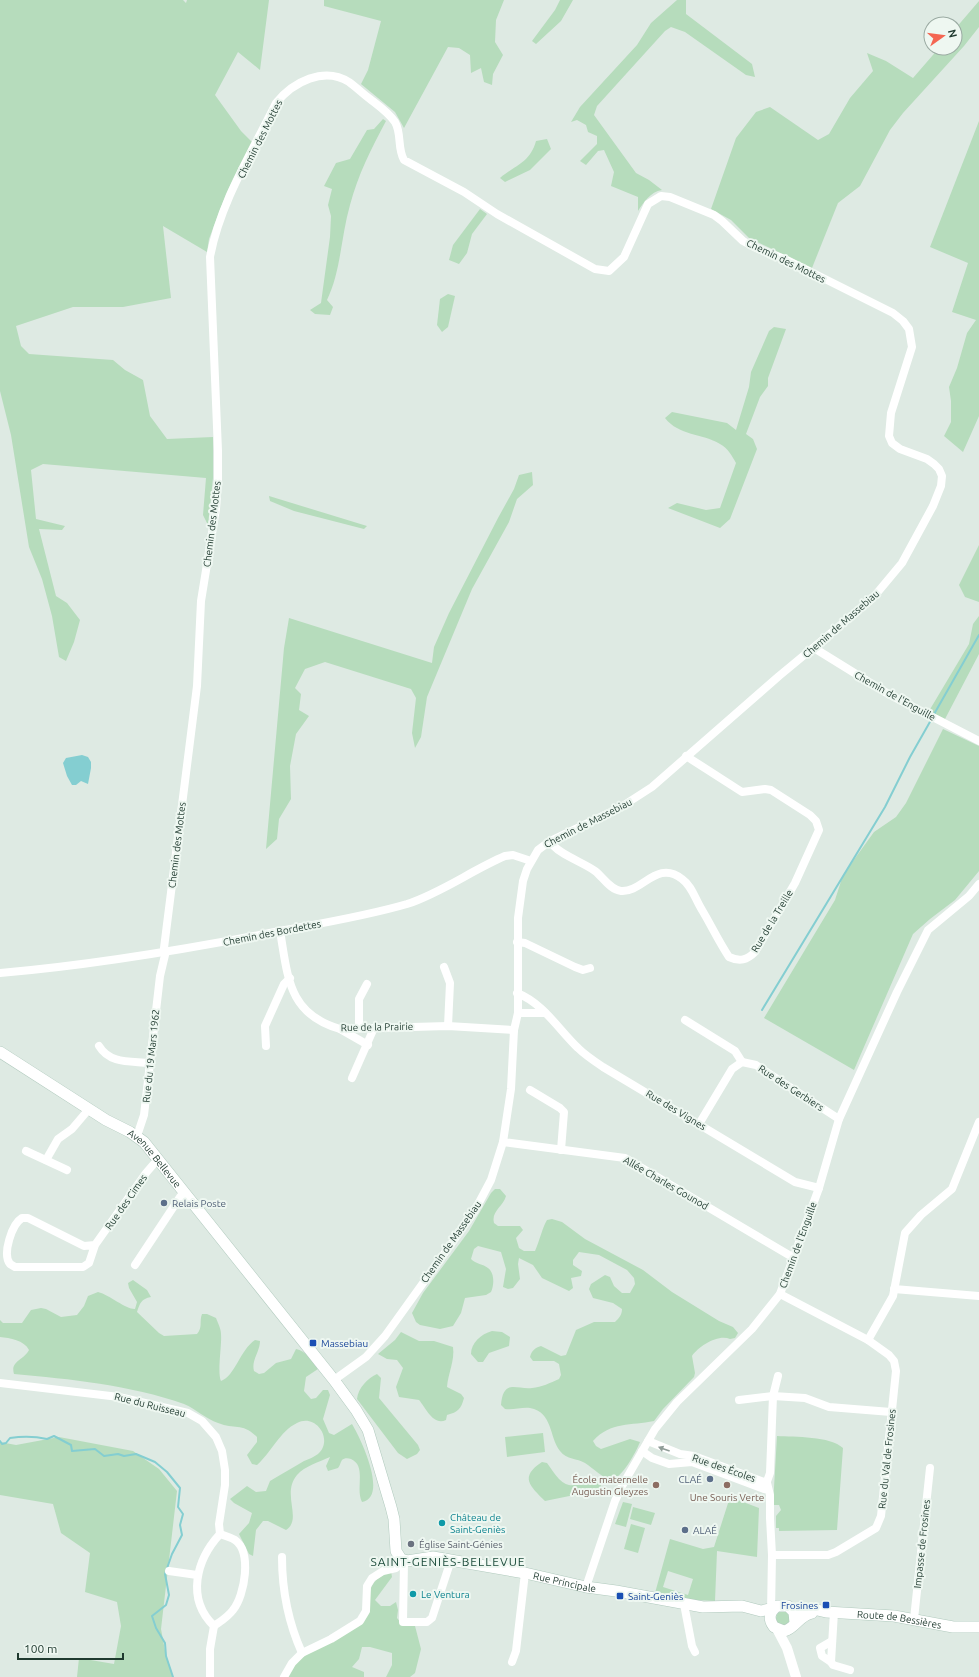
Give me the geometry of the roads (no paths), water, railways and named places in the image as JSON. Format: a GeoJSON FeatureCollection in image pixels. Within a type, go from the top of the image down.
{"type":"FeatureCollection","features":[{"type":"Feature","properties":{"kind":"main road","name":"Avenue Bellevue"},"geometry":{"type":"LineString","coordinates":[[0,1052],[110,1122],[137,1136],[184,1191],[334,1380]]}},
{"type":"Feature","properties":{"kind":"main road"},"geometry":{"type":"LineString","coordinates":[[334,1380],[356,1410],[368,1430],[394,1518],[396,1551],[404,1561]]}},
{"type":"Feature","properties":{"kind":"main road","name":"Rue Principale"},"geometry":{"type":"LineString","coordinates":[[404,1561],[433,1557],[525,1573],[586,1587],[712,1608],[732,1607],[773,1617]]}},
{"type":"Feature","properties":{"kind":"main road"},"geometry":{"type":"LineString","coordinates":[[773,1617],[784,1631],[792,1626],[795,1616],[789,1607]]}},
{"type":"Feature","properties":{"kind":"main road","name":"Route de Bessières"},"geometry":{"type":"LineString","coordinates":[[773,1617],[789,1607],[819,1611],[894,1616],[953,1627],[979,1627]]}},
{"type":"Feature","properties":{"kind":"main road","name":"Route de Bessières"},"geometry":{"type":"LineString","coordinates":[[792,1626],[804,1615],[819,1611]]}},
{"type":"Feature","properties":{"kind":"street","name":"Chemin des Mottes"},"geometry":{"type":"LineString","coordinates":[[164,952],[197,686],[201,601],[216,509],[218,482],[210,257],[214,236],[221,216],[276,103],[284,93],[295,84],[326,75],[336,76],[348,82],[392,117],[399,132],[400,153],[404,160],[464,192],[497,214],[595,269],[609,271],[616,266],[624,256],[648,204],[654,198],[661,196],[670,197],[714,215],[743,241],[756,248],[787,260],[889,311],[903,321],[909,329],[912,347],[891,413],[889,436],[892,443],[900,449],[934,464],[940,469],[942,476]]}},
{"type":"Feature","properties":{"kind":"street","name":"Chemin de Massebiau"},"geometry":{"type":"LineString","coordinates":[[334,1380],[377,1347],[474,1212],[491,1180],[503,1142],[510,1089],[514,1030],[518,1013],[518,942],[523,881],[531,861],[538,850],[550,841],[639,797],[664,777],[686,756],[779,676],[872,599],[902,563],[933,506],[941,486],[942,476]]}},
{"type":"Feature","properties":{"kind":"street","name":"Chemin de l'Enguille"},"geometry":{"type":"LineString","coordinates":[[814,648],[890,695],[979,741]]}},
{"type":"Feature","properties":{"kind":"street","name":"Rue de la Treille"},"geometry":{"type":"LineString","coordinates":[[550,841],[556,848],[595,871],[614,889],[619,891],[627,891],[658,874],[667,873],[682,878],[695,895],[729,957],[741,961],[746,959],[755,952],[795,883],[818,834],[818,825],[810,815],[775,793],[765,789],[742,792],[686,756]]}},
{"type":"Feature","properties":{"kind":"street","name":"Chemin des Bordettes"},"geometry":{"type":"LineString","coordinates":[[0,973],[72,966],[164,952],[280,931],[407,904],[423,898],[505,856],[514,855],[531,861]]}},
{"type":"Feature","properties":{"kind":"street","name":"Chemin de l'Enguille"},"geometry":{"type":"LineString","coordinates":[[586,1587],[615,1501],[648,1441],[669,1410],[747,1334],[780,1294],[819,1188],[839,1119],[897,992],[928,930],[970,896],[979,884]]}},
{"type":"Feature","properties":{"kind":"street","name":"Rue de la Prairie"},"geometry":{"type":"LineString","coordinates":[[280,931],[290,978],[298,1003],[306,1012],[324,1025],[340,1029],[448,1026],[514,1030]]}},
{"type":"Feature","properties":{"kind":"street"},"geometry":{"type":"LineString","coordinates":[[518,942],[525,943],[575,968],[583,970],[590,968]]}},
{"type":"Feature","properties":{"kind":"street","name":"Rue du 19 Mars 1962"},"geometry":{"type":"LineString","coordinates":[[137,1136],[144,1115],[149,1063],[164,952]]}},
{"type":"Feature","properties":{"kind":"street","name":"Rue du 19 Mars 1962"},"geometry":{"type":"LineString","coordinates":[[156,953],[160,976]]}},
{"type":"Feature","properties":{"kind":"street"},"geometry":{"type":"LineString","coordinates":[[444,967],[450,984],[448,1026]]}},
{"type":"Feature","properties":{"kind":"street"},"geometry":{"type":"LineString","coordinates":[[266,1046],[264,1026],[284,984],[290,978]]}},
{"type":"Feature","properties":{"kind":"street"},"geometry":{"type":"LineString","coordinates":[[359,1028],[359,999],[367,984]]}},
{"type":"Feature","properties":{"kind":"street","name":"Rue des Vignes"},"geometry":{"type":"LineString","coordinates":[[518,993],[531,1001],[545,1013],[587,1056],[795,1182],[819,1188]]}},
{"type":"Feature","properties":{"kind":"street"},"geometry":{"type":"LineString","coordinates":[[518,1013],[545,1013]]}},
{"type":"Feature","properties":{"kind":"street"},"geometry":{"type":"LineString","coordinates":[[685,1020],[735,1051],[742,1062],[732,1069],[699,1124]]}},
{"type":"Feature","properties":{"kind":"street"},"geometry":{"type":"LineString","coordinates":[[352,1078],[374,1028]]}},
{"type":"Feature","properties":{"kind":"street"},"geometry":{"type":"LineString","coordinates":[[340,1029],[368,1044]]}},
{"type":"Feature","properties":{"kind":"street"},"geometry":{"type":"LineString","coordinates":[[100,1046],[104,1054],[113,1059],[149,1063]]}},
{"type":"Feature","properties":{"kind":"street","name":"Rue des Gerbiers"},"geometry":{"type":"LineString","coordinates":[[742,1062],[756,1065],[839,1119]]}},
{"type":"Feature","properties":{"kind":"street"},"geometry":{"type":"LineString","coordinates":[[530,1090],[564,1112],[561,1150]]}},
{"type":"Feature","properties":{"kind":"street"},"geometry":{"type":"LineString","coordinates":[[46,1160],[58,1139],[72,1129],[89,1109]]}},
{"type":"Feature","properties":{"kind":"street"},"geometry":{"type":"LineString","coordinates":[[868,1340],[893,1296],[905,1233],[921,1215],[952,1189],[979,1122]]}},
{"type":"Feature","properties":{"kind":"street","name":"Allée Charles Gounod"},"geometry":{"type":"LineString","coordinates":[[503,1142],[625,1158],[794,1258]]}},
{"type":"Feature","properties":{"kind":"street"},"geometry":{"type":"LineString","coordinates":[[26,1151],[66,1170]]}},
{"type":"Feature","properties":{"kind":"street","name":"Rue des Cimes"},"geometry":{"type":"LineString","coordinates":[[96,1245],[84,1246],[28,1218],[22,1218],[14,1226],[6,1254],[10,1264],[16,1267],[78,1269],[88,1263],[96,1245],[146,1173],[158,1160]]}},
{"type":"Feature","properties":{"kind":"street"},"geometry":{"type":"LineString","coordinates":[[135,1265],[184,1191]]}},
{"type":"Feature","properties":{"kind":"street"},"geometry":{"type":"LineString","coordinates":[[894,1289],[979,1296]]}},
{"type":"Feature","properties":{"kind":"street","name":"Rue du Val de Frosines"},"geometry":{"type":"LineString","coordinates":[[772,1555],[828,1555],[836,1552],[876,1528],[881,1516],[896,1371],[894,1361],[889,1354],[868,1340],[780,1294]]}},
{"type":"Feature","properties":{"kind":"street"},"geometry":{"type":"LineString","coordinates":[[778,1376],[773,1396],[770,1473],[766,1486],[770,1495],[773,1617],[787,1648],[796,1674]]}},
{"type":"Feature","properties":{"kind":"street","name":"Rue du Ruisseau"},"geometry":{"type":"LineString","coordinates":[[0,1383],[119,1397],[188,1414],[202,1420],[216,1437],[223,1457],[225,1485],[220,1534]]}},
{"type":"Feature","properties":{"kind":"street"},"geometry":{"type":"LineString","coordinates":[[739,1400],[773,1396],[805,1398],[830,1407],[891,1412]]}},
{"type":"Feature","properties":{"kind":"street","name":"Rue des Écoles"},"geometry":{"type":"LineString","coordinates":[[648,1441],[680,1458]]}},
{"type":"Feature","properties":{"kind":"street","name":"Rue des Écoles"},"geometry":{"type":"LineString","coordinates":[[642,1451],[652,1458],[669,1464],[680,1458],[694,1456],[766,1486]]}},
{"type":"Feature","properties":{"kind":"street","name":"Impasse de Frosines"},"geometry":{"type":"LineString","coordinates":[[914,1619],[930,1468]]}},
{"type":"Feature","properties":{"kind":"street"},"geometry":{"type":"LineString","coordinates":[[210,1677],[210,1649],[214,1626],[227,1617],[234,1609],[243,1588],[245,1574],[244,1560],[240,1546],[235,1540],[220,1534],[206,1552],[197,1575],[200,1605],[205,1617],[214,1626]]}},
{"type":"Feature","properties":{"kind":"street"},"geometry":{"type":"LineString","coordinates":[[282,1557],[282,1580],[297,1641],[302,1653]]}},
{"type":"Feature","properties":{"kind":"street"},"geometry":{"type":"LineString","coordinates":[[404,1561],[403,1622],[427,1622],[432,1618],[451,1560]]}},
{"type":"Feature","properties":{"kind":"street"},"geometry":{"type":"LineString","coordinates":[[284,1677],[292,1663],[302,1653],[331,1639],[360,1621],[366,1611],[367,1586],[372,1578],[383,1571],[396,1568],[404,1561]]}},
{"type":"Feature","properties":{"kind":"street"},"geometry":{"type":"LineString","coordinates":[[169,1571],[197,1575]]}},
{"type":"Feature","properties":{"kind":"street"},"geometry":{"type":"LineString","coordinates":[[512,1662],[516,1651],[525,1573]]}},
{"type":"Feature","properties":{"kind":"street"},"geometry":{"type":"LineString","coordinates":[[772,1588],[776,1598],[789,1607]]}},
{"type":"Feature","properties":{"kind":"street"},"geometry":{"type":"LineString","coordinates":[[684,1604],[692,1646],[695,1652]]}},
{"type":"Feature","properties":{"kind":"street"},"geometry":{"type":"LineString","coordinates":[[834,1612],[831,1662],[833,1665],[850,1670]]}},
{"type":"Feature","properties":{"kind":"street"},"geometry":{"type":"LineString","coordinates":[[787,1648],[792,1626]]}},
{"type":"Feature","properties":{"kind":"water"},"geometry":{"type":"Polygon","coordinates":[[[82,755],[88,757],[91,762],[88,784],[81,781],[76,785],[72,785],[67,776],[63,763],[66,758],[82,755]]]}},
{"type":"Feature","properties":{"kind":"waterway"},"geometry":{"type":"LineString","coordinates":[[933,716],[979,635]]}},
{"type":"Feature","properties":{"kind":"waterway"},"geometry":{"type":"LineString","coordinates":[[762,1010],[885,807],[910,757],[931,720]]}},
{"type":"Feature","properties":{"kind":"waterway"},"geometry":{"type":"LineString","coordinates":[[0,1441],[2,1444],[6,1443],[10,1438],[38,1437],[47,1439],[54,1436],[71,1445],[72,1451],[95,1449],[104,1456],[118,1454],[124,1456],[136,1454],[155,1462],[167,1472],[180,1488],[178,1507],[183,1514],[180,1525],[182,1535],[172,1554],[165,1574],[169,1595],[166,1605],[152,1616],[156,1628],[165,1643],[166,1656],[173,1677]]}},
{"type":"Feature","properties":{"kind":"place","name":"Relais Poste"},"geometry":{"type":"Point","coordinates":[164,1203]}},
{"type":"Feature","properties":{"kind":"place","name":"Massebiau"},"geometry":{"type":"Point","coordinates":[313,1343]}},
{"type":"Feature","properties":{"kind":"place","name":"CLAÉ"},"geometry":{"type":"Point","coordinates":[710,1479]}},
{"type":"Feature","properties":{"kind":"place","name":"École maternelle Augustin Gleyzes"},"geometry":{"type":"Point","coordinates":[656,1485]}},
{"type":"Feature","properties":{"kind":"place","name":"Une Souris Verte"},"geometry":{"type":"Point","coordinates":[727,1485]}},
{"type":"Feature","properties":{"kind":"place","name":"Château de Saint-Geniès"},"geometry":{"type":"Point","coordinates":[442,1523]}},
{"type":"Feature","properties":{"kind":"place","name":"ALAÉ"},"geometry":{"type":"Point","coordinates":[685,1530]}},
{"type":"Feature","properties":{"kind":"place","name":"Église Saint-Génies"},"geometry":{"type":"Point","coordinates":[411,1544]}},
{"type":"Feature","properties":{"kind":"place","name":"Le Ventura"},"geometry":{"type":"Point","coordinates":[413,1594]}},
{"type":"Feature","properties":{"kind":"place","name":"Saint-Geniès"},"geometry":{"type":"Point","coordinates":[620,1596]}},
{"type":"Feature","properties":{"kind":"place","name":"Frosines"},"geometry":{"type":"Point","coordinates":[826,1605]}},
{"type":"Feature","properties":{"kind":"district","name":"SAINT-GENIÈS-BELLEVUE"},"geometry":{"type":"Point","coordinates":[448,1561]}}]}
